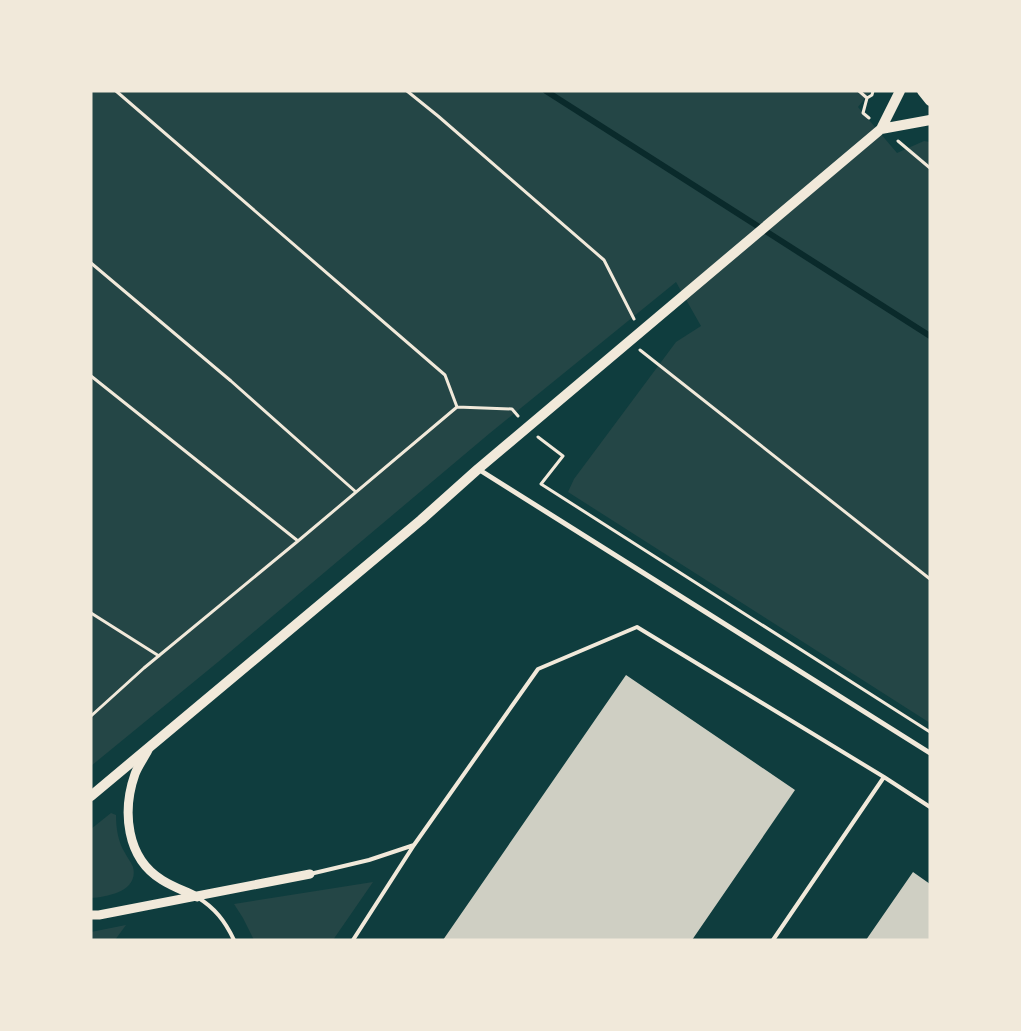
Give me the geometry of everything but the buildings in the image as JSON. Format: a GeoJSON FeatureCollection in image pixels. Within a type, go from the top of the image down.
{"type":"FeatureCollection","features":[{"type":"Feature","properties":{"kind":"main road"},"geometry":{"type":"LineString","coordinates":[[92,795],[421,520],[478,469],[882,129],[900,91]]}},
{"type":"Feature","properties":{"kind":"main road"},"geometry":{"type":"LineString","coordinates":[[922,91],[930,101]]}},
{"type":"Feature","properties":{"kind":"main road"},"geometry":{"type":"LineString","coordinates":[[882,129],[930,120]]}},
{"type":"Feature","properties":{"kind":"street"},"geometry":{"type":"LineString","coordinates":[[478,469],[930,753]]}},
{"type":"Feature","properties":{"kind":"street"},"geometry":{"type":"LineString","coordinates":[[150,745],[135,773],[129,797],[130,838],[137,854],[161,880],[197,897]]}},
{"type":"Feature","properties":{"kind":"street"},"geometry":{"type":"LineString","coordinates":[[91,915],[197,897],[310,874]]}},
{"type":"Feature","properties":{"kind":"lane"},"geometry":{"type":"LineString","coordinates":[[353,940],[414,845],[538,669],[636,627],[884,777],[930,807]]}},
{"type":"Feature","properties":{"kind":"lane"},"geometry":{"type":"LineString","coordinates":[[773,940],[884,777]]}},
{"type":"Feature","properties":{"kind":"lane"},"geometry":{"type":"LineString","coordinates":[[310,874],[369,860],[414,845]]}},
{"type":"Feature","properties":{"kind":"lane"},"geometry":{"type":"LineString","coordinates":[[197,897],[210,905],[222,917],[234,940]]}},
{"type":"Feature","properties":{"kind":"path"},"geometry":{"type":"LineString","coordinates":[[116,91],[445,375],[457,407]]}},
{"type":"Feature","properties":{"kind":"path"},"geometry":{"type":"LineString","coordinates":[[406,91],[438,116],[604,260],[640,333]]}},
{"type":"Feature","properties":{"kind":"path"},"geometry":{"type":"LineString","coordinates":[[867,98],[872,94],[872,91]]}},
{"type":"Feature","properties":{"kind":"path"},"geometry":{"type":"LineString","coordinates":[[901,143],[930,168]]}},
{"type":"Feature","properties":{"kind":"path"},"geometry":{"type":"LineString","coordinates":[[91,263],[231,381],[356,492]]}},
{"type":"Feature","properties":{"kind":"path"},"geometry":{"type":"LineString","coordinates":[[629,342],[930,580]]}},
{"type":"Feature","properties":{"kind":"path"},"geometry":{"type":"LineString","coordinates":[[91,376],[298,541]]}},
{"type":"Feature","properties":{"kind":"path"},"geometry":{"type":"LineString","coordinates":[[91,716],[159,656],[457,407],[512,409]]}},
{"type":"Feature","properties":{"kind":"path"},"geometry":{"type":"LineString","coordinates":[[527,428],[563,456],[541,484],[930,732]]}},
{"type":"Feature","properties":{"kind":"path"},"geometry":{"type":"LineString","coordinates":[[91,613],[159,656]]}},
{"type":"Feature","properties":{"kind":"shaded area"},"geometry":{"type":"Polygon","coordinates":[[[91,91],[871,91],[858,107],[897,153],[924,141],[930,142],[930,723],[568,492],[574,479],[676,342],[701,326],[676,282],[490,433],[218,662],[91,766],[91,91]]]}},
{"type":"Feature","properties":{"kind":"shaded area"},"geometry":{"type":"Polygon","coordinates":[[[111,813],[116,815],[119,840],[133,867],[134,875],[127,887],[121,891],[91,898],[91,829],[111,813]]]}},
{"type":"Feature","properties":{"kind":"shaded area"},"geometry":{"type":"Polygon","coordinates":[[[373,882],[333,940],[254,940],[234,904],[373,882]]]}},
{"type":"Feature","properties":{"kind":"shaded area"},"geometry":{"type":"Polygon","coordinates":[[[126,925],[115,940],[91,940],[91,932],[126,925]]]}},
{"type":"Feature","properties":{"kind":"waterway"},"geometry":{"type":"LineString","coordinates":[[546,91],[930,336]]}}]}
